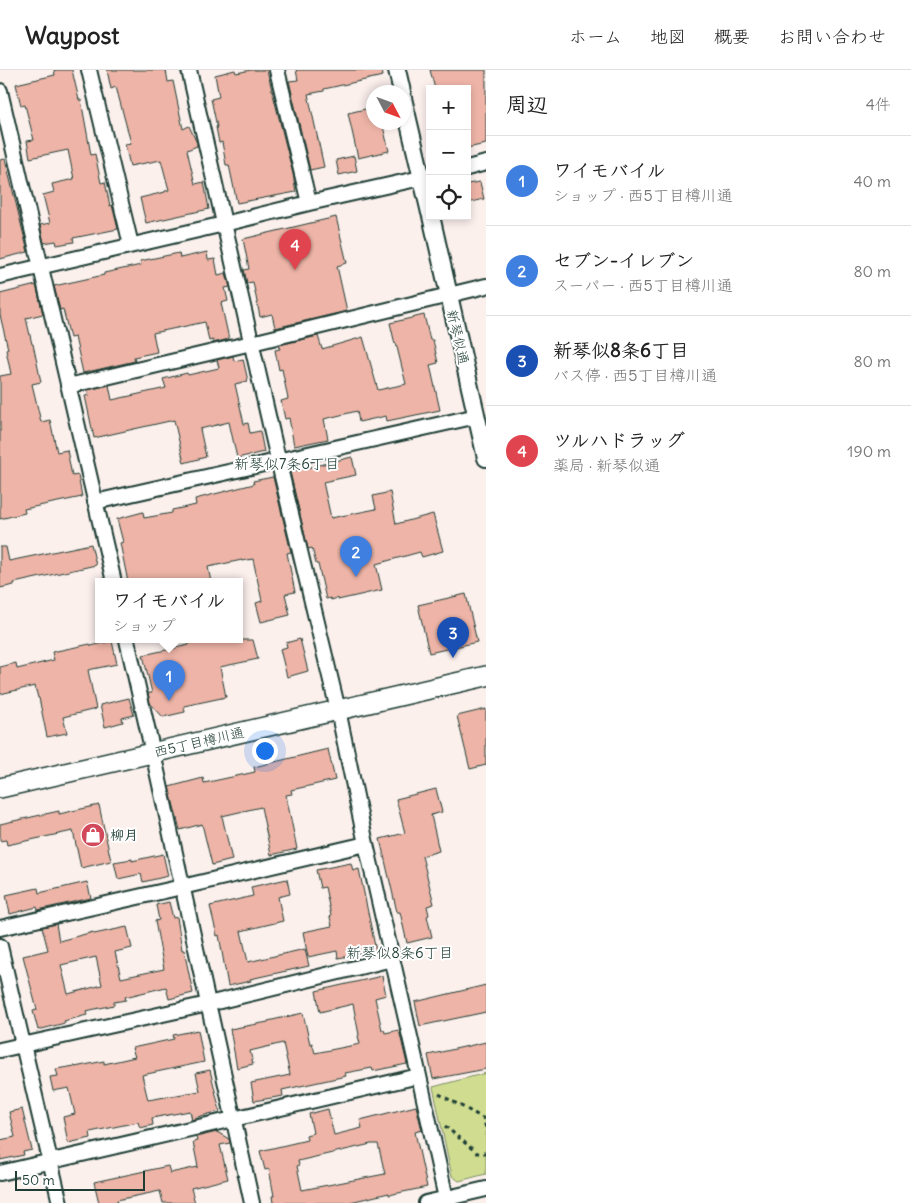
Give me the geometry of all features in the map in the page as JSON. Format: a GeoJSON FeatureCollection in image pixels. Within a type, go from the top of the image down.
{"type":"FeatureCollection","features":[{"type":"Feature","properties":{"kind":"main road","name":"西5丁目樽川通"},"geometry":{"type":"LineString","coordinates":[[0,788],[486,676]]}},
{"type":"Feature","properties":{"kind":"street"},"geometry":{"type":"LineString","coordinates":[[90,70],[131,245]]}},
{"type":"Feature","properties":{"kind":"street"},"geometry":{"type":"LineString","coordinates":[[189,70],[278,460],[338,710],[366,844],[447,1201]]}},
{"type":"Feature","properties":{"kind":"street"},"geometry":{"type":"LineString","coordinates":[[277,70],[309,203]]}},
{"type":"Feature","properties":{"kind":"street"},"geometry":{"type":"LineString","coordinates":[[397,70],[400,85]]}},
{"type":"Feature","properties":{"kind":"street"},"geometry":{"type":"LineString","coordinates":[[0,91],[113,578]]}},
{"type":"Feature","properties":{"kind":"street","name":"新琴似通"},"geometry":{"type":"LineString","coordinates":[[411,123],[426,177]]}},
{"type":"Feature","properties":{"kind":"street"},"geometry":{"type":"LineString","coordinates":[[471,167],[486,163]]}},
{"type":"Feature","properties":{"kind":"street"},"geometry":{"type":"LineString","coordinates":[[0,276],[426,177]]}},
{"type":"Feature","properties":{"kind":"street","name":"新琴似通"},"geometry":{"type":"LineString","coordinates":[[431,220],[448,294],[479,409],[486,458]]}},
{"type":"Feature","properties":{"kind":"street"},"geometry":{"type":"LineString","coordinates":[[68,386],[486,286]]}},
{"type":"Feature","properties":{"kind":"street"},"geometry":{"type":"LineString","coordinates":[[95,502],[278,460],[479,409]]}},
{"type":"Feature","properties":{"kind":"street"},"geometry":{"type":"LineString","coordinates":[[128,643],[252,1203]]}},
{"type":"Feature","properties":{"kind":"street"},"geometry":{"type":"LineString","coordinates":[[0,928],[366,844]]}},
{"type":"Feature","properties":{"kind":"street"},"geometry":{"type":"LineString","coordinates":[[0,946],[60,1203]]}},
{"type":"Feature","properties":{"kind":"street"},"geometry":{"type":"LineString","coordinates":[[0,1050],[208,1004],[392,959]]}},
{"type":"Feature","properties":{"kind":"street"},"geometry":{"type":"LineString","coordinates":[[0,1173],[420,1076]]}},
{"type":"Feature","properties":{"kind":"street"},"geometry":{"type":"LineString","coordinates":[[426,1203],[447,1201],[486,1189]]}},
{"type":"Feature","properties":{"kind":"path"},"geometry":{"type":"LineString","coordinates":[[432,1090],[483,1118],[486,1128]]}},
{"type":"Feature","properties":{"kind":"path"},"geometry":{"type":"LineString","coordinates":[[439,1121],[478,1153],[486,1153]]}},
{"type":"Feature","properties":{"kind":"green space"},"geometry":{"type":"Polygon","coordinates":[[[486,1073],[486,1174],[459,1181],[452,1176],[433,1087],[486,1073]]]}},
{"type":"Feature","properties":{"kind":"building"},"geometry":{"type":"Polygon","coordinates":[[[54,70],[72,70],[79,100],[81,100],[91,155],[95,154],[101,183],[105,182],[110,206],[112,205],[118,229],[73,238],[74,242],[57,245],[56,241],[44,243],[40,225],[50,223],[43,195],[54,192],[52,184],[74,179],[68,150],[30,158],[27,141],[34,140],[25,105],[21,106],[16,84],[55,75],[54,70]]]}},
{"type":"Feature","properties":{"kind":"building"},"geometry":{"type":"Polygon","coordinates":[[[107,70],[166,70],[168,82],[173,81],[183,129],[189,126],[197,143],[197,146],[187,150],[195,184],[204,182],[209,209],[146,223],[140,198],[169,190],[161,160],[130,166],[125,144],[131,143],[116,87],[111,89],[107,70]]]}},
{"type":"Feature","properties":{"kind":"building"},"geometry":{"type":"Polygon","coordinates":[[[235,70],[236,73],[251,70],[267,70],[296,192],[237,203],[229,165],[226,165],[222,142],[219,143],[211,99],[219,97],[215,75],[235,70]]]}},
{"type":"Feature","properties":{"kind":"building"},"geometry":{"type":"Polygon","coordinates":[[[296,70],[382,70],[383,76],[308,94],[324,167],[310,170],[289,81],[298,80],[296,70]]]}},
{"type":"Feature","properties":{"kind":"building"},"geometry":{"type":"Polygon","coordinates":[[[430,70],[486,70],[486,144],[471,147],[471,85],[434,85],[430,70]]]}},
{"type":"Feature","properties":{"kind":"building"},"geometry":{"type":"Polygon","coordinates":[[[366,109],[366,130],[384,130],[389,151],[358,158],[348,113],[366,109]]]}},
{"type":"Feature","properties":{"kind":"building"},"geometry":{"type":"Polygon","coordinates":[[[354,156],[357,171],[339,175],[336,160],[354,156]]]}},
{"type":"Feature","properties":{"kind":"building"},"geometry":{"type":"Polygon","coordinates":[[[5,159],[28,252],[0,259],[0,160],[5,159]]]}},
{"type":"Feature","properties":{"kind":"building"},"geometry":{"type":"Polygon","coordinates":[[[480,182],[484,199],[471,202],[471,183],[480,182]]]}},
{"type":"Feature","properties":{"kind":"building"},"geometry":{"type":"Polygon","coordinates":[[[336,217],[347,263],[337,266],[347,311],[275,328],[272,314],[260,317],[253,282],[247,283],[244,270],[249,269],[243,239],[336,217]]]}},
{"type":"Feature","properties":{"kind":"building"},"geometry":{"type":"Polygon","coordinates":[[[207,252],[208,260],[215,259],[218,275],[226,273],[230,287],[225,288],[228,301],[221,303],[229,339],[213,343],[213,340],[209,341],[205,322],[153,333],[157,352],[134,357],[135,361],[83,373],[75,337],[70,338],[63,309],[60,310],[54,286],[141,265],[140,261],[179,253],[180,258],[207,252]]]}},
{"type":"Feature","properties":{"kind":"building"},"geometry":{"type":"Polygon","coordinates":[[[36,285],[43,314],[26,318],[41,382],[32,384],[41,422],[50,420],[57,452],[67,450],[72,476],[78,475],[82,497],[24,509],[25,513],[0,519],[0,376],[11,374],[6,350],[8,349],[0,315],[0,294],[36,285]]]}},
{"type":"Feature","properties":{"kind":"building"},"geometry":{"type":"Polygon","coordinates":[[[424,315],[430,340],[433,340],[438,363],[430,365],[440,410],[387,421],[386,416],[359,422],[357,411],[324,419],[328,439],[294,446],[289,418],[285,419],[281,401],[288,399],[282,369],[279,370],[275,350],[280,349],[279,345],[318,336],[322,349],[363,337],[378,390],[406,384],[390,323],[424,315]]]}},
{"type":"Feature","properties":{"kind":"building"},"geometry":{"type":"Polygon","coordinates":[[[233,356],[234,361],[243,359],[248,381],[235,384],[244,424],[248,423],[250,433],[260,431],[264,452],[237,458],[229,422],[200,429],[206,457],[184,463],[174,420],[94,438],[85,396],[89,395],[87,390],[109,385],[112,400],[166,388],[163,379],[219,368],[217,360],[233,356]]]}},
{"type":"Feature","properties":{"kind":"building"},"geometry":{"type":"Polygon","coordinates":[[[352,457],[356,475],[323,482],[331,518],[376,509],[373,496],[390,492],[396,524],[433,514],[443,551],[422,557],[420,552],[376,564],[382,590],[331,600],[330,598],[326,599],[318,564],[316,564],[312,548],[308,549],[290,472],[352,457]]]}},
{"type":"Feature","properties":{"kind":"building"},"geometry":{"type":"Polygon","coordinates":[[[273,477],[291,552],[287,553],[295,592],[285,594],[290,615],[261,622],[256,603],[262,601],[253,559],[208,567],[210,578],[127,578],[120,543],[123,542],[117,519],[143,512],[144,518],[172,513],[172,510],[196,505],[195,499],[254,484],[253,481],[273,477]]]}},
{"type":"Feature","properties":{"kind":"building"},"geometry":{"type":"Polygon","coordinates":[[[91,544],[96,565],[14,583],[14,585],[0,588],[0,547],[6,547],[9,561],[91,544]]]}},
{"type":"Feature","properties":{"kind":"building"},"geometry":{"type":"Polygon","coordinates":[[[466,594],[477,642],[429,653],[418,605],[466,594]]]}},
{"type":"Feature","properties":{"kind":"building"},"geometry":{"type":"Polygon","coordinates":[[[300,639],[308,671],[287,677],[280,649],[287,647],[286,643],[300,639]]]}},
{"type":"Feature","properties":{"kind":"building"},"geometry":{"type":"Polygon","coordinates":[[[243,640],[253,640],[258,659],[220,667],[226,697],[184,706],[185,712],[163,717],[150,703],[148,693],[152,693],[143,655],[189,645],[189,643],[243,643],[243,640]]]}},
{"type":"Feature","properties":{"kind":"building"},"geometry":{"type":"Polygon","coordinates":[[[112,643],[117,664],[88,670],[96,709],[63,717],[67,733],[47,737],[35,686],[0,694],[0,667],[16,663],[17,669],[54,660],[52,652],[90,644],[91,646],[112,643]]]}},
{"type":"Feature","properties":{"kind":"building"},"geometry":{"type":"Polygon","coordinates":[[[129,698],[134,715],[122,718],[123,722],[105,727],[100,705],[129,698]]]}},
{"type":"Feature","properties":{"kind":"building"},"geometry":{"type":"Polygon","coordinates":[[[486,709],[486,765],[470,769],[457,716],[486,709]]]}},
{"type":"Feature","properties":{"kind":"building"},"geometry":{"type":"Polygon","coordinates":[[[328,749],[335,780],[291,790],[292,794],[286,795],[297,849],[271,855],[261,807],[222,816],[232,860],[212,865],[202,824],[180,830],[169,787],[203,778],[204,783],[255,772],[254,767],[328,749]]]}},
{"type":"Feature","properties":{"kind":"building"},"geometry":{"type":"Polygon","coordinates":[[[436,789],[442,812],[431,815],[439,851],[422,856],[434,904],[427,906],[429,915],[427,916],[432,937],[407,943],[400,912],[397,912],[380,839],[405,833],[396,799],[436,789]]]}},
{"type":"Feature","properties":{"kind":"building"},"geometry":{"type":"Polygon","coordinates":[[[99,805],[111,861],[81,868],[73,831],[7,845],[6,840],[0,841],[0,824],[59,811],[59,814],[99,805]]]}},
{"type":"Feature","properties":{"kind":"building"},"geometry":{"type":"Polygon","coordinates":[[[163,854],[168,876],[143,882],[141,874],[118,879],[114,862],[132,859],[132,861],[163,854]]]}},
{"type":"Feature","properties":{"kind":"building"},"geometry":{"type":"Polygon","coordinates":[[[351,863],[353,871],[359,869],[376,951],[338,958],[337,951],[308,957],[303,932],[332,926],[325,887],[320,888],[316,870],[351,863]]]}},
{"type":"Feature","properties":{"kind":"building"},"geometry":{"type":"Polygon","coordinates":[[[287,879],[290,894],[278,897],[283,921],[241,931],[248,962],[305,949],[309,966],[250,979],[251,981],[228,986],[219,935],[217,936],[210,906],[253,896],[251,887],[287,879]]]}},
{"type":"Feature","properties":{"kind":"building"},"geometry":{"type":"Polygon","coordinates":[[[87,882],[91,898],[38,910],[37,907],[10,914],[6,895],[38,888],[39,893],[87,882]]]}},
{"type":"Feature","properties":{"kind":"building"},"geometry":{"type":"Polygon","coordinates":[[[169,902],[173,918],[177,917],[182,950],[184,950],[193,993],[169,999],[166,987],[125,997],[126,1000],[114,1002],[114,1005],[86,1011],[87,1015],[38,1030],[33,1011],[37,1010],[23,956],[48,950],[42,927],[56,924],[59,941],[93,932],[94,934],[127,927],[132,948],[115,952],[121,978],[164,969],[155,921],[159,920],[156,905],[169,902]],[[96,957],[61,965],[68,994],[102,985],[96,957]]]}},
{"type":"Feature","properties":{"kind":"building"},"geometry":{"type":"Polygon","coordinates":[[[382,976],[386,995],[375,998],[382,1030],[384,1029],[385,1033],[399,1030],[407,1064],[373,1071],[372,1068],[345,1073],[346,1076],[282,1090],[283,1096],[254,1101],[251,1083],[290,1075],[283,1043],[250,1051],[253,1064],[237,1068],[230,1029],[303,1013],[310,1044],[312,1043],[315,1053],[360,1044],[353,1004],[320,1012],[316,991],[382,976]]]}},
{"type":"Feature","properties":{"kind":"building"},"geometry":{"type":"Polygon","coordinates":[[[486,985],[486,1012],[420,1026],[415,1002],[486,985]]]}},
{"type":"Feature","properties":{"kind":"building"},"geometry":{"type":"Polygon","coordinates":[[[198,1030],[204,1062],[142,1075],[148,1100],[200,1091],[196,1073],[210,1070],[220,1111],[192,1120],[190,1111],[152,1118],[153,1125],[140,1128],[138,1122],[90,1132],[91,1138],[68,1143],[63,1117],[75,1114],[69,1088],[53,1091],[50,1077],[58,1076],[56,1069],[104,1061],[104,1064],[135,1057],[132,1048],[174,1039],[173,1035],[198,1030]]]}},
{"type":"Feature","properties":{"kind":"building"},"geometry":{"type":"Polygon","coordinates":[[[486,1042],[486,1069],[433,1079],[428,1055],[486,1042]]]}},
{"type":"Feature","properties":{"kind":"building"},"geometry":{"type":"Polygon","coordinates":[[[416,1106],[422,1130],[415,1132],[427,1187],[346,1203],[273,1203],[272,1196],[274,1196],[269,1169],[265,1170],[260,1151],[307,1140],[306,1135],[313,1133],[309,1114],[328,1109],[334,1135],[362,1128],[360,1120],[416,1106]],[[378,1144],[298,1161],[299,1165],[297,1166],[302,1190],[385,1174],[378,1144]]]}},
{"type":"Feature","properties":{"kind":"building"},"geometry":{"type":"Polygon","coordinates":[[[22,1109],[32,1150],[23,1152],[24,1155],[0,1160],[0,1140],[15,1137],[9,1112],[22,1109]]]}},
{"type":"Feature","properties":{"kind":"building"},"geometry":{"type":"Polygon","coordinates":[[[217,1132],[229,1139],[230,1143],[220,1145],[228,1179],[191,1188],[195,1203],[163,1203],[160,1191],[117,1200],[118,1203],[99,1203],[94,1182],[168,1166],[170,1173],[198,1167],[193,1142],[197,1141],[196,1137],[217,1132]]]}},
{"type":"Feature","properties":{"kind":"place","name":"ツルハドラッグ"},"geometry":{"type":"Point","coordinates":[295,270]}},
{"type":"Feature","properties":{"kind":"place","name":"セブン-イレブン"},"geometry":{"type":"Point","coordinates":[356,577]}},
{"type":"Feature","properties":{"kind":"place","name":"新琴似8条6丁目"},"geometry":{"type":"Point","coordinates":[453,658]}},
{"type":"Feature","properties":{"kind":"place","name":"ワイモバイル"},"geometry":{"type":"Point","coordinates":[169,701]}},
{"type":"Feature","properties":{"kind":"place","name":"柳月"},"geometry":{"type":"Point","coordinates":[93,835]}},
{"type":"Feature","properties":{"kind":"district","name":"新琴似7条6丁目"},"geometry":{"type":"Point","coordinates":[287,464]}},
{"type":"Feature","properties":{"kind":"district","name":"新琴似8条6丁目"},"geometry":{"type":"Point","coordinates":[400,953]}}]}
